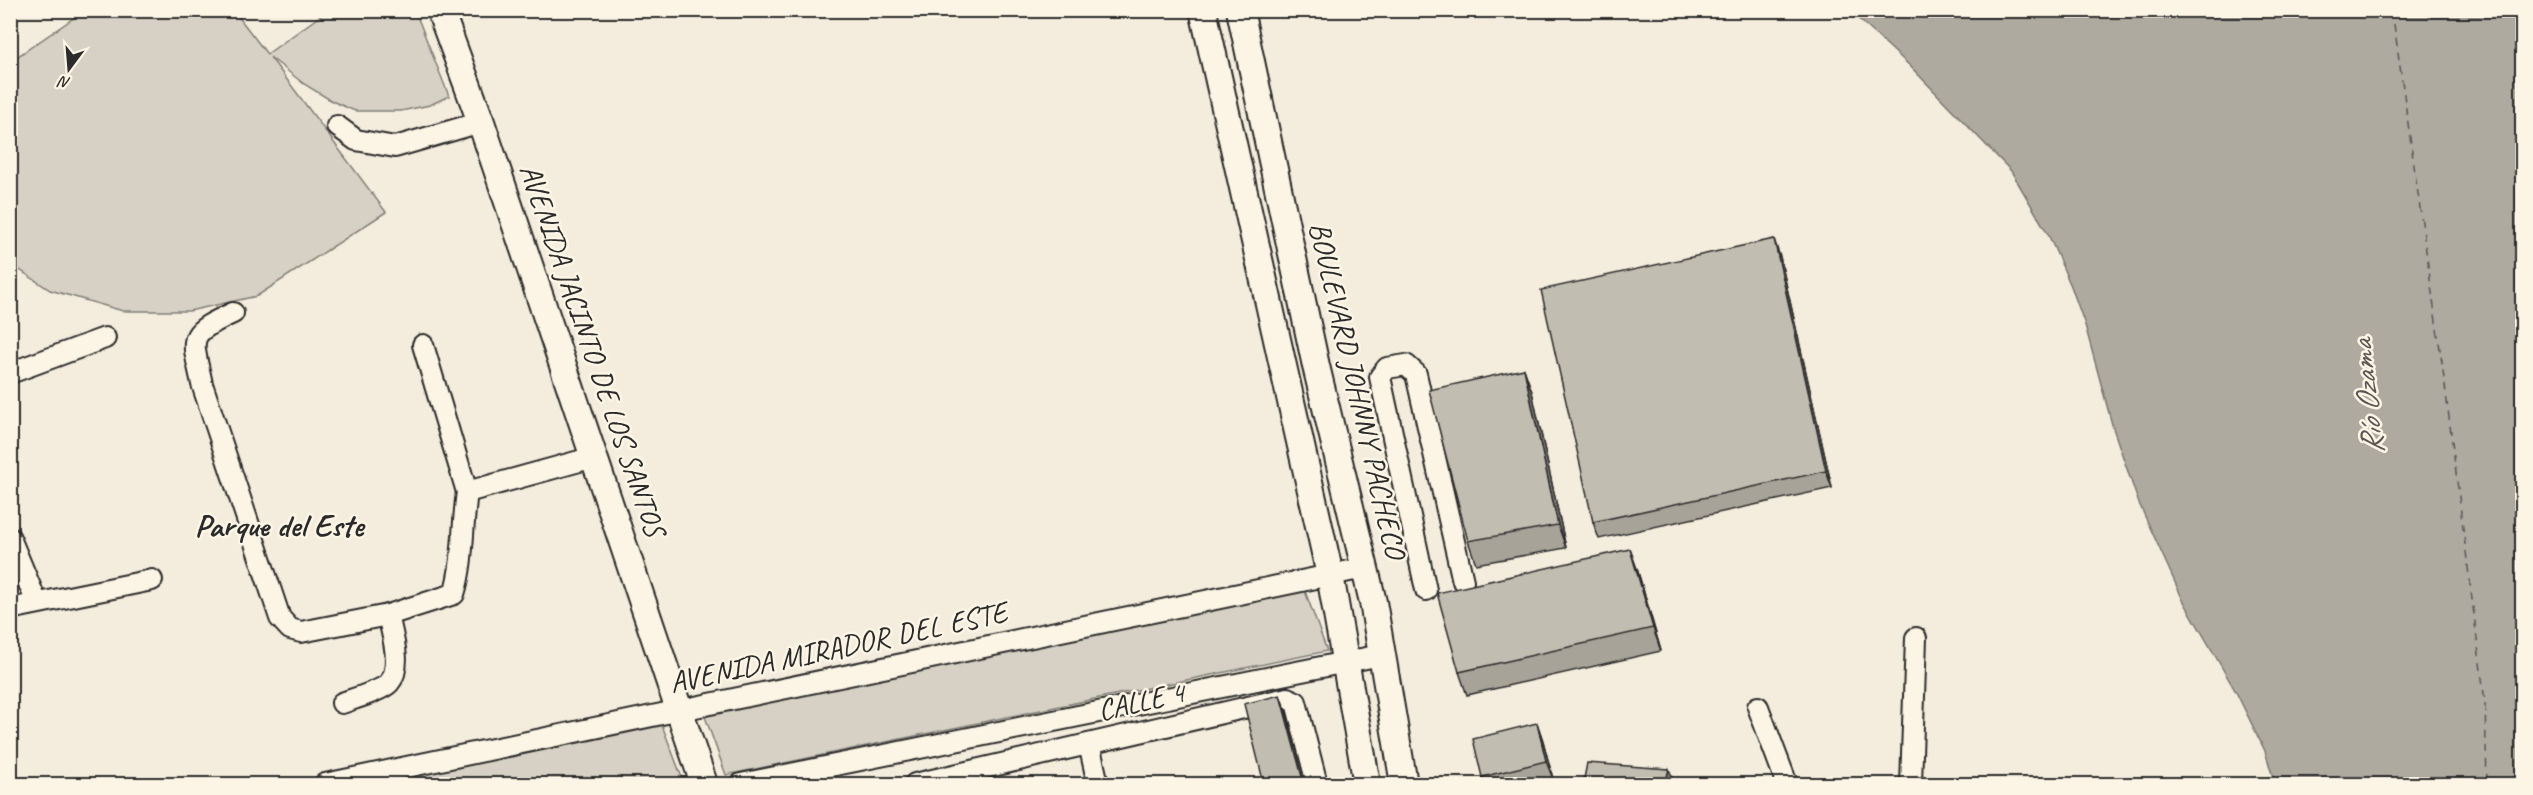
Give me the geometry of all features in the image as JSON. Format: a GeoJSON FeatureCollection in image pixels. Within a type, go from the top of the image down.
{"type":"FeatureCollection","features":[{"type":"Feature","properties":{"kind":"main road","name":"AVENIDA JACINTO DE LOS SANTOS"},"geometry":{"type":"LineString","coordinates":[[440,10],[481,122],[704,784]]}},
{"type":"Feature","properties":{"kind":"main road"},"geometry":{"type":"LineString","coordinates":[[1203,10],[1330,575],[1367,784]]}},
{"type":"Feature","properties":{"kind":"main road","name":"BOULEVARD JOHNNY PACHECO"},"geometry":{"type":"LineString","coordinates":[[1240,10],[1316,366],[1373,602],[1404,784]]}},
{"type":"Feature","properties":{"kind":"street"},"geometry":{"type":"LineString","coordinates":[[337,126],[356,140],[394,147],[481,122]]}},
{"type":"Feature","properties":{"kind":"street"},"geometry":{"type":"LineString","coordinates":[[233,313],[204,326],[198,333],[194,347],[202,384],[280,618],[290,629],[301,633],[388,615],[454,594],[461,573],[466,492],[423,345]]}},
{"type":"Feature","properties":{"kind":"street"},"geometry":{"type":"LineString","coordinates":[[10,373],[105,338]]}},
{"type":"Feature","properties":{"kind":"street"},"geometry":{"type":"LineString","coordinates":[[1426,590],[1380,377],[1387,368],[1406,366],[1416,374],[1463,581]]}},
{"type":"Feature","properties":{"kind":"street"},"geometry":{"type":"LineString","coordinates":[[466,492],[594,457]]}},
{"type":"Feature","properties":{"kind":"street"},"geometry":{"type":"LineString","coordinates":[[10,538],[37,603]]}},
{"type":"Feature","properties":{"kind":"street","name":"AVENIDA MIRADOR DEL ESTE"},"geometry":{"type":"LineString","coordinates":[[325,784],[1364,568]]}},
{"type":"Feature","properties":{"kind":"street"},"geometry":{"type":"LineString","coordinates":[[10,609],[152,580]]}},
{"type":"Feature","properties":{"kind":"street"},"geometry":{"type":"LineString","coordinates":[[342,703],[388,684],[396,672],[388,615]]}},
{"type":"Feature","properties":{"kind":"street"},"geometry":{"type":"LineString","coordinates":[[1911,784],[1916,638]]}},
{"type":"Feature","properties":{"kind":"street"},"geometry":{"type":"LineString","coordinates":[[741,784],[1381,655]]}},
{"type":"Feature","properties":{"kind":"street","name":"CALLE 4"},"geometry":{"type":"LineString","coordinates":[[915,784],[1292,698],[1296,702],[1317,784]]}},
{"type":"Feature","properties":{"kind":"street"},"geometry":{"type":"LineString","coordinates":[[1758,707],[1787,784]]}},
{"type":"Feature","properties":{"kind":"street"},"geometry":{"type":"LineString","coordinates":[[1089,744],[1098,784]]}},
{"type":"Feature","properties":{"kind":"shaded area"},"geometry":{"type":"Polygon","coordinates":[[[84,11],[234,11],[267,54],[327,11],[415,11],[449,96],[430,105],[401,111],[355,111],[332,101],[304,84],[270,57],[386,212],[257,296],[189,311],[123,311],[50,290],[11,264],[11,61],[84,11]]]}},
{"type":"Feature","properties":{"kind":"shaded area"},"geometry":{"type":"Polygon","coordinates":[[[1305,591],[1327,651],[726,775],[703,711],[963,656],[1305,591]]]}},
{"type":"Feature","properties":{"kind":"shaded area"},"geometry":{"type":"Polygon","coordinates":[[[660,720],[684,783],[362,784],[497,759],[660,720]]]}},
{"type":"Feature","properties":{"kind":"water","name":"Río Ozama"},"geometry":{"type":"Polygon","coordinates":[[[1850,11],[2522,11],[2522,784],[2275,784],[2265,751],[2236,692],[2183,600],[2138,501],[2113,428],[2085,325],[2048,234],[2011,171],[1910,66],[1850,11]]]}},
{"type":"Feature","properties":{"kind":"building"},"geometry":{"type":"Polygon","coordinates":[[[1774,239],[1826,471],[1593,522],[1541,290],[1774,239]]]}},
{"type":"Feature","properties":{"kind":"building"},"geometry":{"type":"Polygon","coordinates":[[[1524,369],[1558,525],[1468,541],[1429,390],[1524,369]]]}},
{"type":"Feature","properties":{"kind":"building"},"geometry":{"type":"Polygon","coordinates":[[[1630,549],[1653,628],[1459,672],[1437,593],[1630,549]]]}},
{"type":"Feature","properties":{"kind":"building"},"geometry":{"type":"Polygon","coordinates":[[[1280,695],[1304,784],[1264,784],[1244,704],[1280,695]]]}},
{"type":"Feature","properties":{"kind":"building"},"geometry":{"type":"Polygon","coordinates":[[[1537,723],[1546,761],[1482,777],[1473,739],[1537,723]]]}},
{"type":"Feature","properties":{"kind":"building"},"geometry":{"type":"Polygon","coordinates":[[[1587,763],[1669,769],[1665,784],[1583,784],[1587,763]]]}},
{"type":"Feature","properties":{"kind":"ferry route"},"geometry":{"type":"LineString","coordinates":[[2392,10],[2444,378],[2485,702],[2487,784]]}},
{"type":"Feature","properties":{"kind":"district","name":"Parque del Este"},"geometry":{"type":"Point","coordinates":[279,525]}}]}
